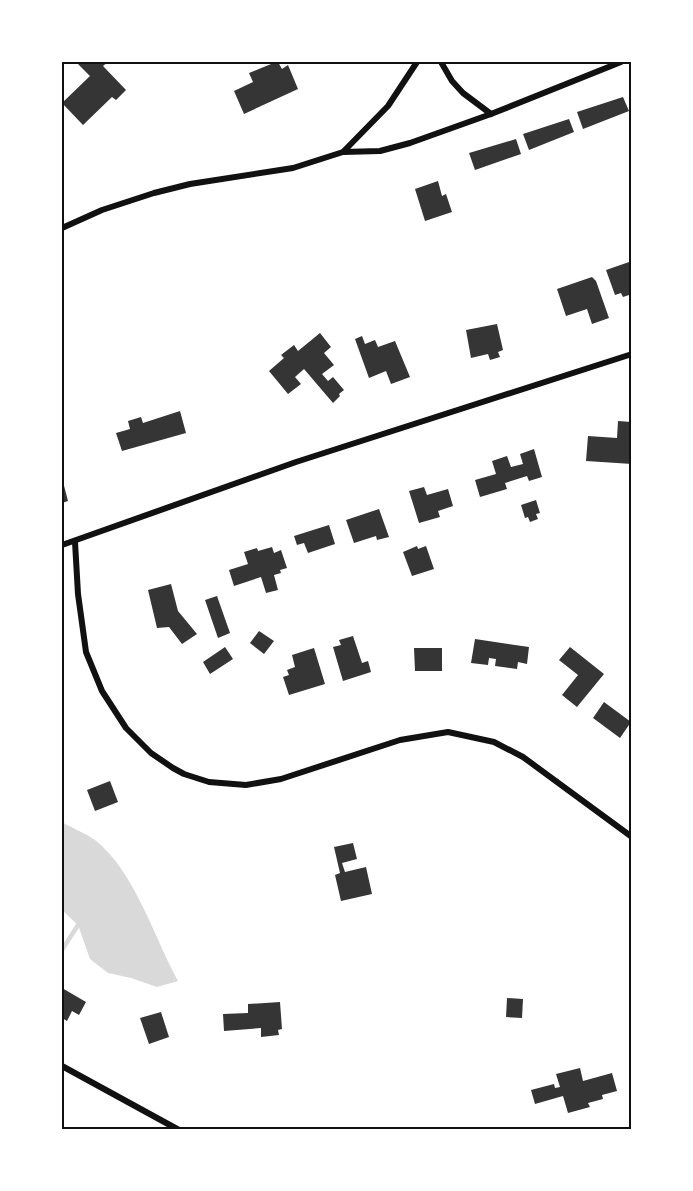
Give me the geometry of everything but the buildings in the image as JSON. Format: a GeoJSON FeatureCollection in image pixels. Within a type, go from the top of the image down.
{"type":"FeatureCollection","features":[{"type":"Feature","properties":{"kind":"street"},"geometry":{"type":"LineString","coordinates":[[343,152],[388,106],[417,62]]}},
{"type":"Feature","properties":{"kind":"street"},"geometry":{"type":"LineString","coordinates":[[441,62],[452,81],[463,93],[491,114]]}},
{"type":"Feature","properties":{"kind":"street"},"geometry":{"type":"LineString","coordinates":[[62,228],[102,210],[190,184],[293,168],[343,152],[381,151],[410,143],[491,114],[621,62]]}},
{"type":"Feature","properties":{"kind":"street"},"geometry":{"type":"LineString","coordinates":[[62,545],[297,462],[632,354]]}},
{"type":"Feature","properties":{"kind":"street"},"geometry":{"type":"LineString","coordinates":[[75,542],[78,594],[86,652],[102,691],[126,728],[151,753],[184,774],[209,782],[246,785],[281,779],[400,740],[448,732],[494,742],[523,757],[632,837]]}},
{"type":"Feature","properties":{"kind":"street"},"geometry":{"type":"LineString","coordinates":[[62,1066],[179,1130]]}},
{"type":"Feature","properties":{"kind":"shaded area"},"geometry":{"type":"Polygon","coordinates":[[[62,822],[95,840],[121,869],[133,887],[178,981],[157,987],[108,973],[90,959],[78,925],[62,910],[62,822]]]}},
{"type":"Feature","properties":{"kind":"waterway"},"geometry":{"type":"LineString","coordinates":[[62,950],[78,925]]}}]}
